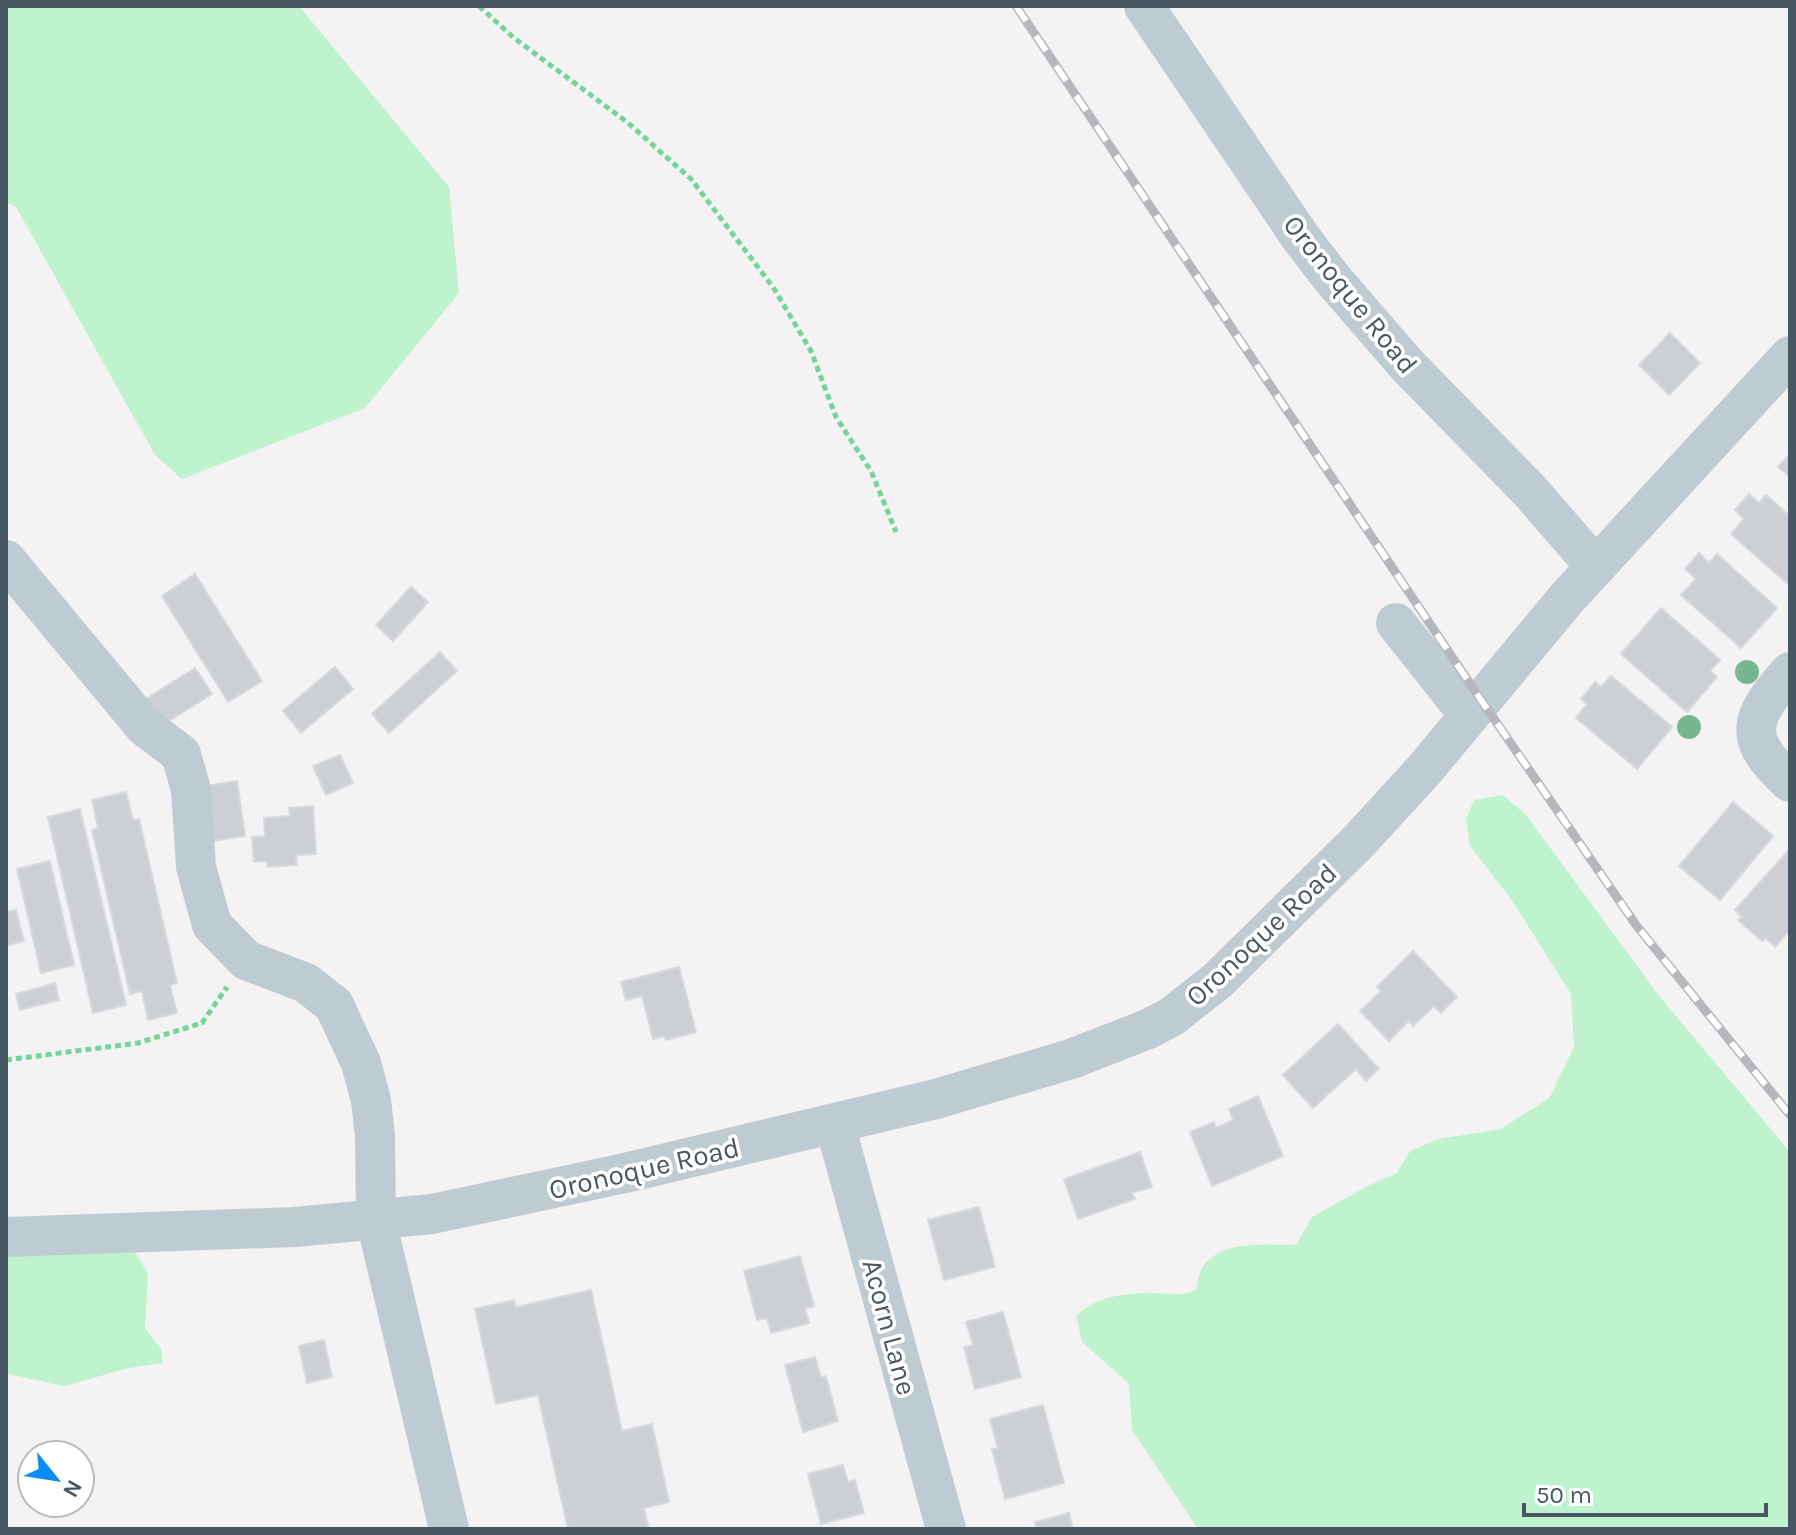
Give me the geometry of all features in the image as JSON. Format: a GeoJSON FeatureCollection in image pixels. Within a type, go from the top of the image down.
{"type":"FeatureCollection","features":[{"type":"Feature","properties":{"kind":"street","name":"Oronoque Road"},"geometry":{"type":"LineString","coordinates":[[6,1237],[295,1227],[432,1214],[835,1125],[1056,1064],[1112,1044],[1171,1017],[1217,981],[1289,913],[1382,817],[1596,567],[1529,490],[1406,364],[1331,277],[1301,238],[1144,6]]}},
{"type":"Feature","properties":{"kind":"street"},"geometry":{"type":"LineString","coordinates":[[1596,567],[1790,356]]}},
{"type":"Feature","properties":{"kind":"street"},"geometry":{"type":"LineString","coordinates":[[6,560],[145,727],[181,754],[191,790],[196,867],[212,925],[246,960],[306,983],[334,1005],[361,1063],[371,1100],[376,1220],[449,1529]]}},
{"type":"Feature","properties":{"kind":"street"},"geometry":{"type":"LineString","coordinates":[[1396,623],[1469,715]]}},
{"type":"Feature","properties":{"kind":"street"},"geometry":{"type":"LineString","coordinates":[[1790,672],[1766,700],[1756,727],[1762,754],[1790,782]]}},
{"type":"Feature","properties":{"kind":"street","name":"Acorn Lane"},"geometry":{"type":"LineString","coordinates":[[835,1125],[946,1529]]}},
{"type":"Feature","properties":{"kind":"path"},"geometry":{"type":"LineString","coordinates":[[479,6],[514,38],[627,122],[691,179],[773,287],[811,351],[836,417],[871,471],[896,532]]}},
{"type":"Feature","properties":{"kind":"path"},"geometry":{"type":"LineString","coordinates":[[6,1060],[138,1043],[202,1023],[246,960]]}},
{"type":"Feature","properties":{"kind":"green space"},"geometry":{"type":"Polygon","coordinates":[[[6,6],[299,6],[449,187],[459,293],[365,408],[182,479],[155,455],[16,207],[6,202],[6,6]]]}},
{"type":"Feature","properties":{"kind":"green space"},"geometry":{"type":"Polygon","coordinates":[[[1503,795],[1526,815],[1660,997],[1790,1152],[1790,1529],[1198,1529],[1132,1430],[1129,1384],[1082,1342],[1076,1316],[1093,1304],[1112,1297],[1142,1293],[1179,1294],[1196,1290],[1203,1266],[1212,1257],[1234,1247],[1296,1245],[1312,1217],[1397,1173],[1410,1151],[1438,1139],[1501,1129],[1549,1098],[1574,1047],[1571,994],[1511,899],[1470,846],[1466,819],[1474,800],[1503,795]]]}},
{"type":"Feature","properties":{"kind":"green space"},"geometry":{"type":"Polygon","coordinates":[[[134,1250],[148,1274],[145,1328],[161,1349],[163,1363],[129,1368],[64,1386],[8,1374],[6,1255],[134,1250]]]}},
{"type":"Feature","properties":{"kind":"building"},"geometry":{"type":"Polygon","coordinates":[[[1670,333],[1700,363],[1669,395],[1639,365],[1670,333]]]}},
{"type":"Feature","properties":{"kind":"building"},"geometry":{"type":"Polygon","coordinates":[[[1790,454],[1790,477],[1778,467],[1790,454]]]}},
{"type":"Feature","properties":{"kind":"building"},"geometry":{"type":"Polygon","coordinates":[[[1749,494],[1759,503],[1766,495],[1790,516],[1790,586],[1731,534],[1744,519],[1735,510],[1749,494]]]}},
{"type":"Feature","properties":{"kind":"building"},"geometry":{"type":"Polygon","coordinates":[[[1699,553],[1709,563],[1717,554],[1777,608],[1741,648],[1681,595],[1696,579],[1685,569],[1699,553]]]}},
{"type":"Feature","properties":{"kind":"building"},"geometry":{"type":"Polygon","coordinates":[[[195,574],[262,681],[228,702],[162,596],[195,574]]]}},
{"type":"Feature","properties":{"kind":"building"},"geometry":{"type":"Polygon","coordinates":[[[411,587],[428,602],[393,641],[376,625],[411,587]]]}},
{"type":"Feature","properties":{"kind":"building"},"geometry":{"type":"Polygon","coordinates":[[[1661,608],[1720,660],[1710,671],[1717,677],[1687,712],[1621,654],[1661,608]]]}},
{"type":"Feature","properties":{"kind":"building"},"geometry":{"type":"Polygon","coordinates":[[[440,652],[457,671],[389,733],[372,714],[440,652]]]}},
{"type":"Feature","properties":{"kind":"building"},"geometry":{"type":"Polygon","coordinates":[[[335,667],[353,689],[301,733],[283,711],[335,667]]]}},
{"type":"Feature","properties":{"kind":"building"},"geometry":{"type":"Polygon","coordinates":[[[195,668],[212,694],[161,726],[144,700],[195,668]]]}},
{"type":"Feature","properties":{"kind":"building"},"geometry":{"type":"Polygon","coordinates":[[[1611,676],[1672,727],[1637,769],[1576,718],[1587,704],[1581,699],[1595,682],[1601,687],[1611,676]]]}},
{"type":"Feature","properties":{"kind":"building"},"geometry":{"type":"Polygon","coordinates":[[[340,755],[353,783],[326,795],[313,766],[340,755]]]}},
{"type":"Feature","properties":{"kind":"building"},"geometry":{"type":"Polygon","coordinates":[[[237,781],[245,836],[213,841],[205,786],[237,781]]]}},
{"type":"Feature","properties":{"kind":"building"},"geometry":{"type":"Polygon","coordinates":[[[126,792],[133,820],[139,819],[177,983],[170,985],[177,1013],[148,1020],[142,991],[130,994],[92,830],[98,828],[92,800],[126,792]]]}},
{"type":"Feature","properties":{"kind":"building"},"geometry":{"type":"Polygon","coordinates":[[[1733,802],[1773,836],[1720,900],[1679,866],[1733,802]]]}},
{"type":"Feature","properties":{"kind":"building"},"geometry":{"type":"Polygon","coordinates":[[[313,806],[316,854],[296,855],[297,865],[268,867],[267,861],[254,862],[252,837],[265,836],[264,818],[290,816],[289,808],[313,806]]]}},
{"type":"Feature","properties":{"kind":"building"},"geometry":{"type":"Polygon","coordinates":[[[80,809],[126,1005],[93,1013],[48,817],[80,809]]]}},
{"type":"Feature","properties":{"kind":"building"},"geometry":{"type":"Polygon","coordinates":[[[1787,852],[1790,855],[1790,930],[1775,947],[1766,938],[1762,941],[1738,920],[1742,917],[1735,910],[1787,852]]]}},
{"type":"Feature","properties":{"kind":"building"},"geometry":{"type":"Polygon","coordinates":[[[50,861],[74,965],[41,973],[17,869],[50,861]]]}},
{"type":"Feature","properties":{"kind":"building"},"geometry":{"type":"Polygon","coordinates":[[[16,910],[24,941],[6,946],[6,912],[16,910]]]}},
{"type":"Feature","properties":{"kind":"building"},"geometry":{"type":"Polygon","coordinates":[[[1413,951],[1457,997],[1441,1013],[1434,1006],[1413,1026],[1409,1021],[1389,1041],[1360,1011],[1381,991],[1377,987],[1413,951]]]}},
{"type":"Feature","properties":{"kind":"building"},"geometry":{"type":"Polygon","coordinates":[[[679,967],[696,1032],[666,1040],[664,1036],[653,1039],[642,996],[626,1000],[621,982],[679,967]]]}},
{"type":"Feature","properties":{"kind":"building"},"geometry":{"type":"Polygon","coordinates":[[[55,983],[59,1000],[20,1010],[16,994],[55,983]]]}},
{"type":"Feature","properties":{"kind":"building"},"geometry":{"type":"Polygon","coordinates":[[[1338,1024],[1379,1069],[1366,1081],[1356,1069],[1313,1108],[1283,1075],[1338,1024]]]}},
{"type":"Feature","properties":{"kind":"building"},"geometry":{"type":"Polygon","coordinates":[[[1258,1096],[1283,1156],[1212,1186],[1190,1132],[1214,1122],[1216,1128],[1233,1120],[1229,1109],[1258,1096]]]}},
{"type":"Feature","properties":{"kind":"building"},"geometry":{"type":"Polygon","coordinates":[[[1140,1152],[1152,1187],[1132,1193],[1135,1199],[1078,1219],[1064,1179],[1140,1152]]]}},
{"type":"Feature","properties":{"kind":"building"},"geometry":{"type":"Polygon","coordinates":[[[979,1207],[995,1267],[944,1280],[928,1220],[979,1207]]]}},
{"type":"Feature","properties":{"kind":"building"},"geometry":{"type":"Polygon","coordinates":[[[800,1256],[814,1306],[805,1308],[809,1323],[771,1333],[767,1318],[757,1320],[744,1271],[800,1256]]]}},
{"type":"Feature","properties":{"kind":"building"},"geometry":{"type":"Polygon","coordinates":[[[591,1290],[622,1431],[652,1424],[669,1502],[644,1508],[649,1529],[568,1529],[538,1395],[496,1404],[475,1309],[514,1300],[516,1307],[591,1290]]]}},
{"type":"Feature","properties":{"kind":"building"},"geometry":{"type":"Polygon","coordinates":[[[1003,1312],[1021,1377],[975,1389],[964,1347],[973,1345],[966,1322],[1003,1312]]]}},
{"type":"Feature","properties":{"kind":"building"},"geometry":{"type":"Polygon","coordinates":[[[324,1340],[332,1377],[307,1383],[299,1346],[324,1340]]]}},
{"type":"Feature","properties":{"kind":"building"},"geometry":{"type":"Polygon","coordinates":[[[815,1357],[821,1378],[826,1376],[838,1421],[803,1432],[785,1365],[815,1357]]]}},
{"type":"Feature","properties":{"kind":"building"},"geometry":{"type":"Polygon","coordinates":[[[1043,1405],[1064,1483],[1005,1499],[992,1449],[998,1448],[990,1419],[1043,1405]]]}},
{"type":"Feature","properties":{"kind":"building"},"geometry":{"type":"Polygon","coordinates":[[[843,1465],[848,1482],[855,1480],[864,1513],[821,1524],[808,1474],[843,1465]]]}},
{"type":"Feature","properties":{"kind":"building"},"geometry":{"type":"Polygon","coordinates":[[[1069,1513],[1073,1529],[1037,1529],[1035,1522],[1069,1513]]]}},
{"type":"Feature","properties":{"kind":"railway"},"geometry":{"type":"LineString","coordinates":[[1016,6],[1481,700],[1636,925],[1790,1115]]}}]}
